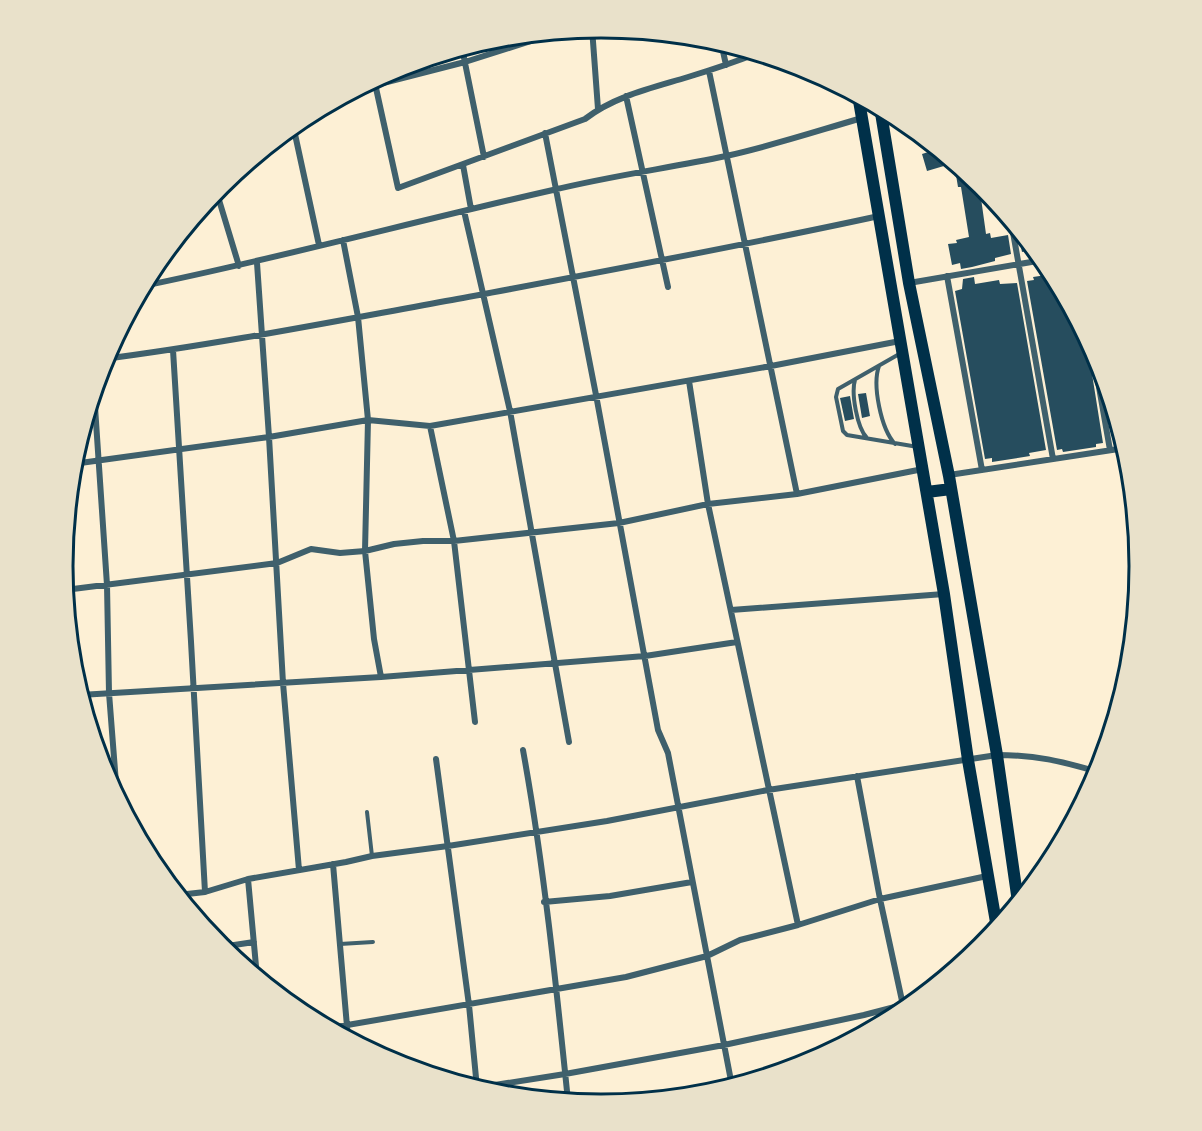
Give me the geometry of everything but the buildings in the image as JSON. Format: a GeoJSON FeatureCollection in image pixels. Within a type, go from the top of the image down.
{"type":"FeatureCollection","features":[{"type":"Feature","properties":{"kind":"highway"},"geometry":{"type":"LineString","coordinates":[[860,105],[924,469],[994,918]]}},
{"type":"Feature","properties":{"kind":"highway"},"geometry":{"type":"LineString","coordinates":[[882,118],[909,283],[949,476],[997,755],[1016,891]]}},
{"type":"Feature","properties":{"kind":"highway"},"geometry":{"type":"LineString","coordinates":[[900,341],[918,326]]}},
{"type":"Feature","properties":{"kind":"highway"},"geometry":{"type":"LineString","coordinates":[[927,492],[951,489]]}},
{"type":"Feature","properties":{"kind":"street"},"geometry":{"type":"LineString","coordinates":[[593,38],[598,109]]}},
{"type":"Feature","properties":{"kind":"street"},"geometry":{"type":"LineString","coordinates":[[408,75],[465,62],[522,44]]}},
{"type":"Feature","properties":{"kind":"street"},"geometry":{"type":"LineString","coordinates":[[723,52],[726,65]]}},
{"type":"Feature","properties":{"kind":"street"},"geometry":{"type":"LineString","coordinates":[[464,55],[484,156]]}},
{"type":"Feature","properties":{"kind":"street"},"geometry":{"type":"LineString","coordinates":[[376,88],[398,188],[585,119],[598,109],[626,96],[746,58]]}},
{"type":"Feature","properties":{"kind":"street"},"geometry":{"type":"LineString","coordinates":[[709,71],[797,494]]}},
{"type":"Feature","properties":{"kind":"street"},"geometry":{"type":"LineString","coordinates":[[626,96],[668,287]]}},
{"type":"Feature","properties":{"kind":"street"},"geometry":{"type":"LineString","coordinates":[[155,283],[257,263],[320,245],[555,189],[727,156],[862,118]]}},
{"type":"Feature","properties":{"kind":"street"},"geometry":{"type":"LineString","coordinates":[[544,133],[596,395],[658,730],[668,753],[730,1078]]}},
{"type":"Feature","properties":{"kind":"street"},"geometry":{"type":"LineString","coordinates":[[295,135],[320,245]]}},
{"type":"Feature","properties":{"kind":"street"},"geometry":{"type":"LineString","coordinates":[[463,165],[468,210],[483,294],[510,411],[569,742]]}},
{"type":"Feature","properties":{"kind":"street"},"geometry":{"type":"LineString","coordinates":[[219,201],[238,266]]}},
{"type":"Feature","properties":{"kind":"street"},"geometry":{"type":"LineString","coordinates":[[115,358],[173,350],[483,294],[746,245],[879,216]]}},
{"type":"Feature","properties":{"kind":"street"},"geometry":{"type":"LineString","coordinates":[[1014,236],[1053,459]]}},
{"type":"Feature","properties":{"kind":"street"},"geometry":{"type":"LineString","coordinates":[[344,240],[358,317],[368,420],[365,551],[374,639],[381,677]]}},
{"type":"Feature","properties":{"kind":"street"},"geometry":{"type":"LineString","coordinates":[[909,283],[1033,262]]}},
{"type":"Feature","properties":{"kind":"street"},"geometry":{"type":"LineString","coordinates":[[257,263],[283,683],[299,870]]}},
{"type":"Feature","properties":{"kind":"street"},"geometry":{"type":"LineString","coordinates":[[947,276],[982,470]]}},
{"type":"Feature","properties":{"kind":"street"},"geometry":{"type":"LineString","coordinates":[[83,462],[269,437],[368,420],[430,426],[596,395],[689,381],[900,341]]}},
{"type":"Feature","properties":{"kind":"street"},"geometry":{"type":"LineString","coordinates":[[173,350],[195,688],[204,892]]}},
{"type":"Feature","properties":{"kind":"street"},"geometry":{"type":"LineString","coordinates":[[689,381],[708,504],[798,925]]}},
{"type":"Feature","properties":{"kind":"street"},"geometry":{"type":"LineString","coordinates":[[1100,394],[1110,450]]}},
{"type":"Feature","properties":{"kind":"street"},"geometry":{"type":"LineString","coordinates":[[95,415],[107,585],[109,693],[115,773]]}},
{"type":"Feature","properties":{"kind":"street"},"geometry":{"type":"LineString","coordinates":[[430,426],[454,541],[475,722]]}},
{"type":"Feature","properties":{"kind":"street"},"geometry":{"type":"LineString","coordinates":[[949,476],[1116,449]]}},
{"type":"Feature","properties":{"kind":"street"},"geometry":{"type":"LineString","coordinates":[[74,589],[277,563],[310,549],[340,553],[365,551],[394,544],[454,541],[619,523],[708,504],[797,494],[924,469]]}},
{"type":"Feature","properties":{"kind":"street"},"geometry":{"type":"LineString","coordinates":[[731,610],[944,594]]}},
{"type":"Feature","properties":{"kind":"street"},"geometry":{"type":"LineString","coordinates":[[89,694],[381,677],[645,656],[737,642]]}},
{"type":"Feature","properties":{"kind":"street"},"geometry":{"type":"LineString","coordinates":[[523,750],[537,832],[544,902],[557,989],[567,1092]]}},
{"type":"Feature","properties":{"kind":"street"},"geometry":{"type":"LineString","coordinates":[[188,894],[204,892],[248,879],[372,856],[537,832],[768,790],[997,755],[1026,755],[1056,759],[1089,769]]}},
{"type":"Feature","properties":{"kind":"street"},"geometry":{"type":"LineString","coordinates":[[436,759],[469,1005],[476,1078]]}},
{"type":"Feature","properties":{"kind":"street"},"geometry":{"type":"LineString","coordinates":[[857,776],[901,999]]}},
{"type":"Feature","properties":{"kind":"street"},"geometry":{"type":"LineString","coordinates":[[333,864],[348,1026]]}},
{"type":"Feature","properties":{"kind":"street"},"geometry":{"type":"LineString","coordinates":[[344,1026],[626,977],[707,956],[740,940],[798,925],[880,899],[988,875]]}},
{"type":"Feature","properties":{"kind":"street"},"geometry":{"type":"LineString","coordinates":[[248,879],[256,964]]}},
{"type":"Feature","properties":{"kind":"street"},"geometry":{"type":"LineString","coordinates":[[544,902],[610,896],[692,882]]}},
{"type":"Feature","properties":{"kind":"street"},"geometry":{"type":"LineString","coordinates":[[234,945],[254,942]]}},
{"type":"Feature","properties":{"kind":"street"},"geometry":{"type":"LineString","coordinates":[[503,1084],[724,1045],[885,1011]]}},
{"type":"Feature","properties":{"kind":"lane"},"geometry":{"type":"LineString","coordinates":[[900,341],[879,365],[838,388],[836,394],[842,428],[847,435],[920,448]]}},
{"type":"Feature","properties":{"kind":"lane"},"geometry":{"type":"LineString","coordinates":[[879,365],[876,384],[886,432],[895,444]]}},
{"type":"Feature","properties":{"kind":"lane"},"geometry":{"type":"LineString","coordinates":[[855,379],[853,393],[860,427],[868,439]]}},
{"type":"Feature","properties":{"kind":"lane"},"geometry":{"type":"LineString","coordinates":[[367,812],[372,856]]}},
{"type":"Feature","properties":{"kind":"lane"},"geometry":{"type":"LineString","coordinates":[[340,944],[374,942]]}}]}
